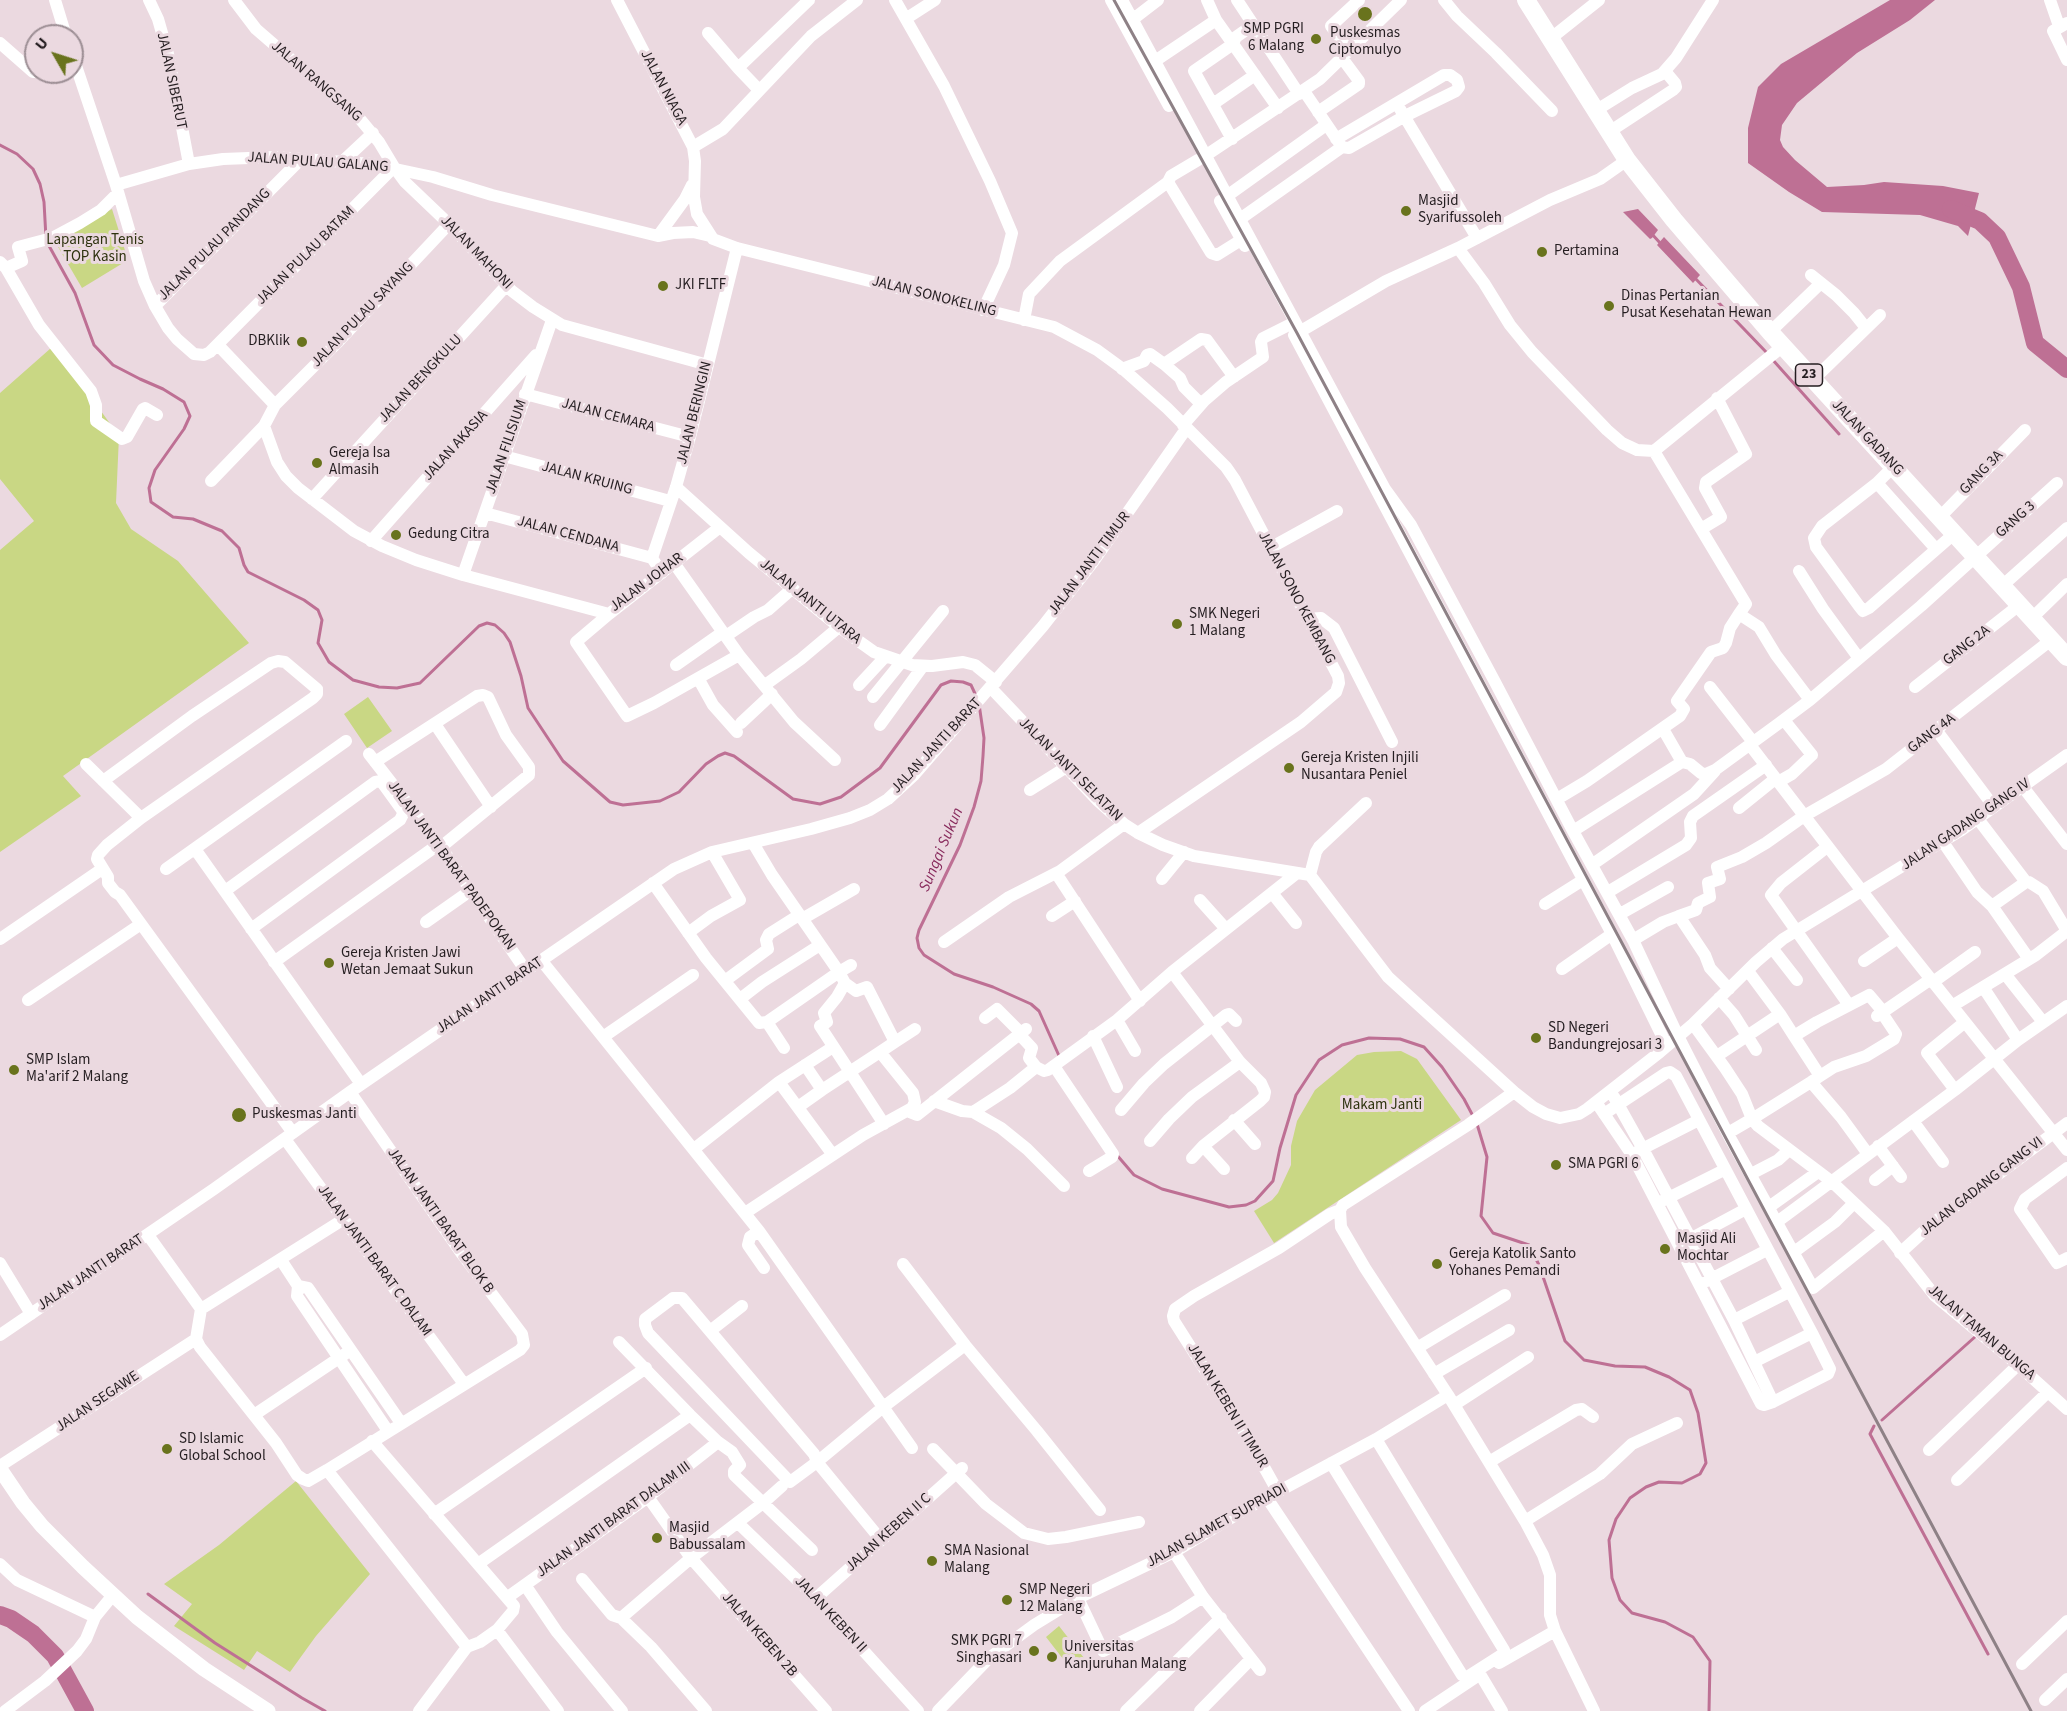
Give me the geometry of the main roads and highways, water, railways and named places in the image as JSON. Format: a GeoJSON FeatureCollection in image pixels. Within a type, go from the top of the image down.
{"type":"FeatureCollection","features":[{"type":"Feature","properties":{"kind":"highway","name":"JALAN GADANG"},"geometry":{"type":"LineString","coordinates":[[1526,0],[1627,160],[1680,228],[1770,332],[1774,353],[1813,380],[1955,533],[2018,606],[2062,649]]}},
{"type":"Feature","properties":{"kind":"main road"},"geometry":{"type":"LineString","coordinates":[[0,1467],[23,1503],[83,1568],[153,1630],[204,1669],[268,1711]]}},
{"type":"Feature","properties":{"kind":"waterway","name":"Sungai Sukun"},"geometry":{"type":"LineString","coordinates":[[0,145],[17,154],[33,169],[40,184],[44,202],[46,238]]}},
{"type":"Feature","properties":{"kind":"waterway"},"geometry":{"type":"LineString","coordinates":[[1951,209],[1980,221],[1997,237],[2021,287],[2035,343],[2067,369]]}},
{"type":"Feature","properties":{"kind":"waterway"},"geometry":{"type":"LineString","coordinates":[[1651,233],[1661,244]]}},
{"type":"Feature","properties":{"kind":"waterway","name":"Sungai Sukun"},"geometry":{"type":"LineString","coordinates":[[48,244],[75,293],[94,345],[113,365],[163,389],[184,402],[190,416],[184,429],[155,470],[149,488],[151,502],[173,517],[193,519],[222,531],[239,548],[248,572],[304,600],[318,610],[322,620],[318,643],[329,662],[353,680],[379,687],[397,688],[420,683],[479,626],[487,623],[495,625],[510,642],[528,708],[563,761],[610,802],[623,805],[660,801],[679,792],[706,764],[725,753],[734,756],[793,799],[820,804],[841,797],[880,768],[941,685],[951,681],[963,682],[971,685],[977,698]]}},
{"type":"Feature","properties":{"kind":"waterway"},"geometry":{"type":"LineString","coordinates":[[1693,276],[1768,354]]}},
{"type":"Feature","properties":{"kind":"waterway"},"geometry":{"type":"LineString","coordinates":[[1772,359],[1839,434]]}},
{"type":"Feature","properties":{"kind":"waterway","name":"Sungai Sukun"},"geometry":{"type":"LineString","coordinates":[[979,704],[984,738],[981,781],[960,845],[919,930],[917,938],[919,948],[924,955],[954,974],[993,987],[1031,1004],[1039,1011],[1060,1058]]}},
{"type":"Feature","properties":{"kind":"waterway","name":"Sungai Sukun"},"geometry":{"type":"LineString","coordinates":[[1116,1154],[1134,1175],[1162,1189],[1229,1207],[1246,1205],[1255,1201],[1273,1181],[1296,1095],[1319,1060],[1342,1045],[1369,1038],[1400,1039],[1424,1047],[1442,1067],[1474,1118]]}},
{"type":"Feature","properties":{"kind":"waterway","name":"Sungai Sukun"},"geometry":{"type":"LineString","coordinates":[[1477,1124],[1487,1157],[1481,1216],[1493,1233],[1529,1245],[1539,1265],[1565,1341],[1584,1360],[1615,1366],[1645,1367],[1669,1377],[1690,1390],[1698,1413],[1706,1463],[1700,1474],[1682,1483],[1659,1482],[1646,1487],[1630,1498],[1616,1519],[1609,1540],[1612,1578],[1620,1600],[1632,1613],[1665,1622],[1693,1637],[1710,1661],[1709,1711]]}},
{"type":"Feature","properties":{"kind":"waterway"},"geometry":{"type":"LineString","coordinates":[[1882,1420],[1976,1336]]}},
{"type":"Feature","properties":{"kind":"waterway"},"geometry":{"type":"LineString","coordinates":[[1874,1426],[1870,1434],[1988,1654]]}},
{"type":"Feature","properties":{"kind":"waterway"},"geometry":{"type":"LineString","coordinates":[[148,1594],[215,1643],[325,1711]]}},
{"type":"Feature","properties":{"kind":"waterway"},"geometry":{"type":"LineString","coordinates":[[0,1615],[11,1619],[33,1634],[55,1656],[85,1711]]}},
{"type":"Feature","properties":{"kind":"railway"},"geometry":{"type":"LineString","coordinates":[[1114,0],[1297,333],[2031,1711]]}},
{"type":"Feature","properties":{"kind":"place","name":"Puskesmas Ciptomulyo"},"geometry":{"type":"Point","coordinates":[1365,14]}},
{"type":"Feature","properties":{"kind":"place","name":"SMP PGRI 6 Malang"},"geometry":{"type":"Point","coordinates":[1316,39]}},
{"type":"Feature","properties":{"kind":"place","name":"Masjid Syarifussoleh"},"geometry":{"type":"Point","coordinates":[1406,211]}},
{"type":"Feature","properties":{"kind":"place","name":"Pertamina"},"geometry":{"type":"Point","coordinates":[1542,252]}},
{"type":"Feature","properties":{"kind":"place","name":"JKI FLTF"},"geometry":{"type":"Point","coordinates":[663,286]}},
{"type":"Feature","properties":{"kind":"place","name":"Dinas Pertanian Pusat Kesehatan Hewan"},"geometry":{"type":"Point","coordinates":[1609,306]}},
{"type":"Feature","properties":{"kind":"place","name":"DBKlik"},"geometry":{"type":"Point","coordinates":[302,342]}},
{"type":"Feature","properties":{"kind":"place","name":"Gereja Isa Almasih"},"geometry":{"type":"Point","coordinates":[317,463]}},
{"type":"Feature","properties":{"kind":"place","name":"Gedung Citra"},"geometry":{"type":"Point","coordinates":[396,535]}},
{"type":"Feature","properties":{"kind":"place","name":"SMK Negeri 1 Malang"},"geometry":{"type":"Point","coordinates":[1177,624]}},
{"type":"Feature","properties":{"kind":"place","name":"Gereja Kristen Injili Nusantara Peniel"},"geometry":{"type":"Point","coordinates":[1289,768]}},
{"type":"Feature","properties":{"kind":"place","name":"Gereja Kristen Jawi Wetan Jemaat Sukun"},"geometry":{"type":"Point","coordinates":[329,963]}},
{"type":"Feature","properties":{"kind":"place","name":"SD Negeri Bandungrejosari 3"},"geometry":{"type":"Point","coordinates":[1536,1038]}},
{"type":"Feature","properties":{"kind":"place","name":"SMP Islam Ma'arif 2 Malang"},"geometry":{"type":"Point","coordinates":[14,1070]}},
{"type":"Feature","properties":{"kind":"place","name":"Puskesmas Janti"},"geometry":{"type":"Point","coordinates":[239,1115]}},
{"type":"Feature","properties":{"kind":"place","name":"SMA PGRI 6"},"geometry":{"type":"Point","coordinates":[1556,1165]}},
{"type":"Feature","properties":{"kind":"place","name":"Masjid Ali Mochtar"},"geometry":{"type":"Point","coordinates":[1665,1249]}},
{"type":"Feature","properties":{"kind":"place","name":"Gereja Katolik Santo Yohanes Pemandi"},"geometry":{"type":"Point","coordinates":[1437,1264]}},
{"type":"Feature","properties":{"kind":"place","name":"SD Islamic Global School"},"geometry":{"type":"Point","coordinates":[167,1449]}},
{"type":"Feature","properties":{"kind":"place","name":"Masjid Babussalam"},"geometry":{"type":"Point","coordinates":[657,1538]}},
{"type":"Feature","properties":{"kind":"place","name":"SMA Nasional Malang"},"geometry":{"type":"Point","coordinates":[932,1561]}},
{"type":"Feature","properties":{"kind":"place","name":"SMP Negeri 12 Malang"},"geometry":{"type":"Point","coordinates":[1007,1600]}},
{"type":"Feature","properties":{"kind":"place","name":"SMK PGRI 7 Singhasari"},"geometry":{"type":"Point","coordinates":[1034,1651]}},
{"type":"Feature","properties":{"kind":"place","name":"Universitas Kanjuruhan Malang"},"geometry":{"type":"Point","coordinates":[1052,1657]}},
{"type":"Feature","properties":{"kind":"park label","name":"Lapangan Tenis TOP Kasin"},"geometry":{"type":"Point","coordinates":[95,250]}},
{"type":"Feature","properties":{"kind":"park label","name":"Makam Janti"},"geometry":{"type":"Point","coordinates":[1382,1106]}}]}
